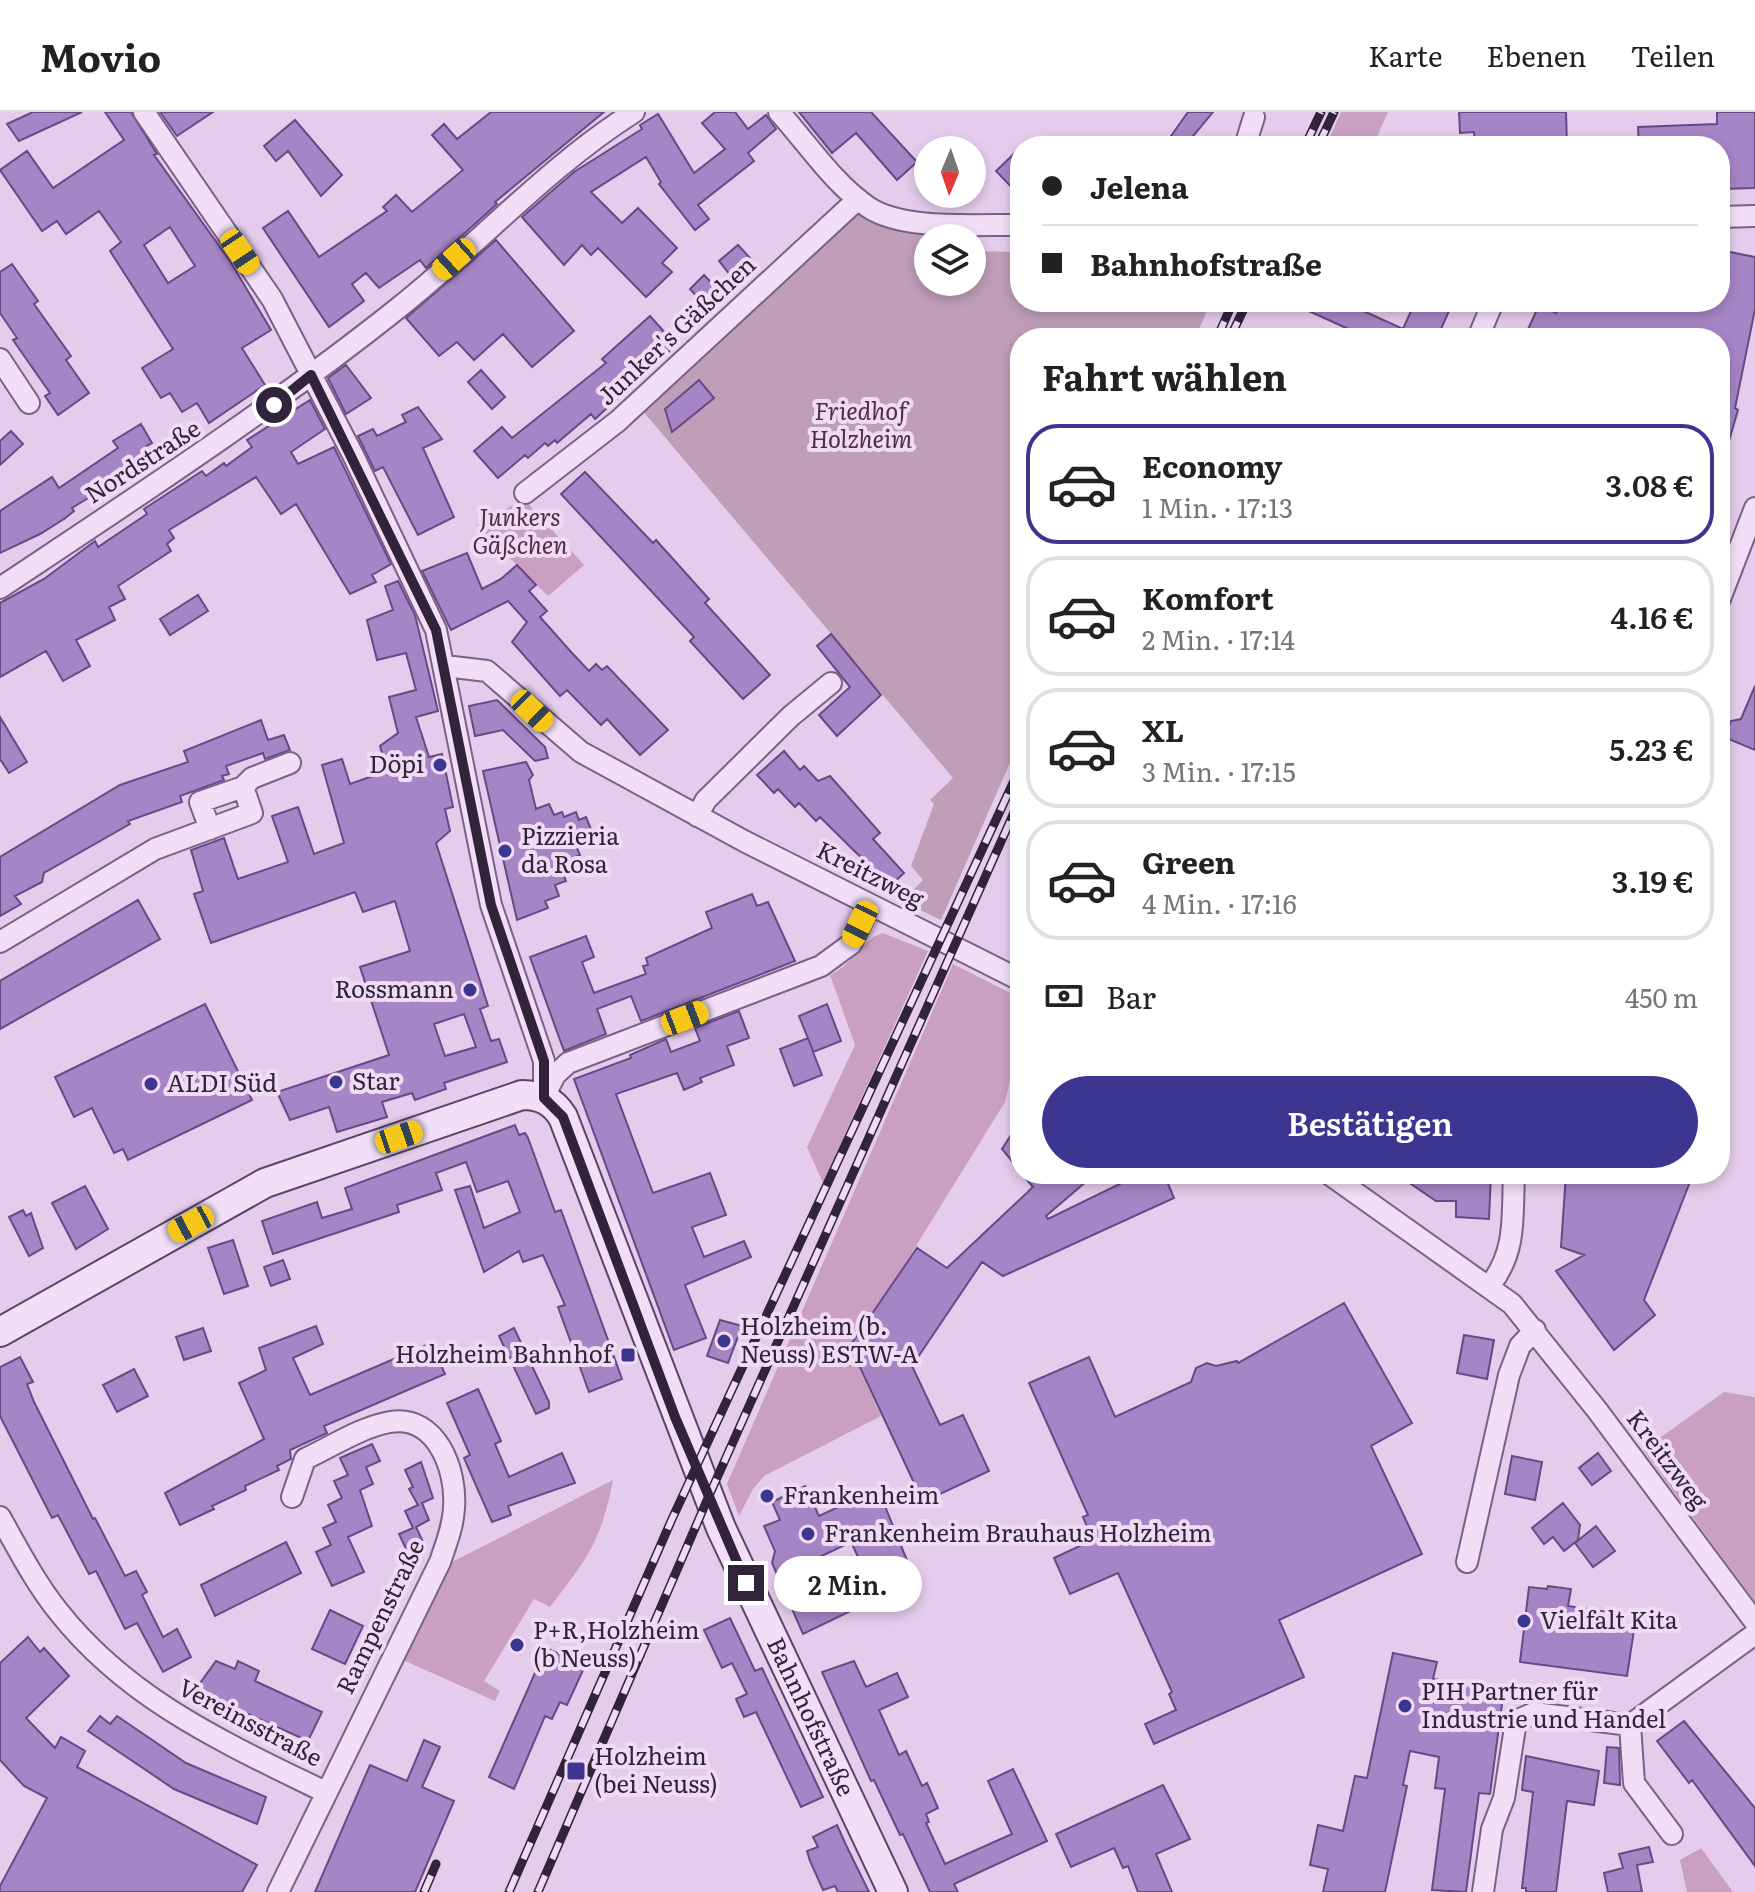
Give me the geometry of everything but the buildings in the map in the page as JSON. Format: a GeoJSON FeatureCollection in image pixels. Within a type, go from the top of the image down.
{"type":"FeatureCollection","features":[{"type":"Feature","properties":{"kind":"main road"},"geometry":{"type":"LineString","coordinates":[[0,1332],[265,1183],[522,1095],[544,1098]]}},
{"type":"Feature","properties":{"kind":"main road","name":"Bahnhofstraße"},"geometry":{"type":"LineString","coordinates":[[544,1098],[563,1117],[675,1417],[721,1528],[893,1892]]}},
{"type":"Feature","properties":{"kind":"street"},"geometry":{"type":"LineString","coordinates":[[144,112],[272,299],[430,615],[445,666],[491,905],[544,1061],[544,1098]]}},
{"type":"Feature","properties":{"kind":"street","name":"Nordstraße"},"geometry":{"type":"LineString","coordinates":[[0,588],[235,432],[311,375],[406,302],[558,165],[634,112]]}},
{"type":"Feature","properties":{"kind":"street"},"geometry":{"type":"LineString","coordinates":[[779,112],[858,199],[878,212],[905,219],[1010,224]]}},
{"type":"Feature","properties":{"kind":"street"},"geometry":{"type":"LineString","coordinates":[[1248,136],[1254,117]]}},
{"type":"Feature","properties":{"kind":"street","name":"Junker's Gäßchen"},"geometry":{"type":"LineString","coordinates":[[525,493],[618,421],[858,199]]}},
{"type":"Feature","properties":{"kind":"street"},"geometry":{"type":"LineString","coordinates":[[1730,217],[1755,216]]}},
{"type":"Feature","properties":{"kind":"street"},"geometry":{"type":"LineString","coordinates":[[0,359],[29,403]]}},
{"type":"Feature","properties":{"kind":"street"},"geometry":{"type":"LineString","coordinates":[[1730,573],[1755,508]]}},
{"type":"Feature","properties":{"kind":"street","name":"Kreitzweg"},"geometry":{"type":"LineString","coordinates":[[445,666],[487,671],[581,752],[697,816],[1010,975]]}},
{"type":"Feature","properties":{"kind":"street"},"geometry":{"type":"LineString","coordinates":[[697,816],[706,800],[791,716],[831,683]]}},
{"type":"Feature","properties":{"kind":"street"},"geometry":{"type":"LineString","coordinates":[[210,829],[200,802],[243,787],[252,778],[290,763]]}},
{"type":"Feature","properties":{"kind":"street"},"geometry":{"type":"LineString","coordinates":[[0,942],[155,849],[252,813],[243,787]]}},
{"type":"Feature","properties":{"kind":"street"},"geometry":{"type":"LineString","coordinates":[[544,1098],[555,1075],[568,1063],[812,970],[840,955],[851,944],[870,905]]}},
{"type":"Feature","properties":{"kind":"street","name":"Kreitzweg"},"geometry":{"type":"LineString","coordinates":[[1344,1184],[1490,1285],[1535,1330],[1755,1622]]}},
{"type":"Feature","properties":{"kind":"street"},"geometry":{"type":"LineString","coordinates":[[1490,1285],[1505,1266],[1510,1249],[1513,1184]]}},
{"type":"Feature","properties":{"kind":"street"},"geometry":{"type":"LineString","coordinates":[[1467,1562],[1509,1375],[1520,1346],[1535,1330]]}},
{"type":"Feature","properties":{"kind":"street","name":"Rampenstraße"},"geometry":{"type":"LineString","coordinates":[[278,1892],[440,1562],[452,1528],[454,1489],[450,1469],[433,1437],[422,1428],[392,1421],[305,1459],[292,1497]]}},
{"type":"Feature","properties":{"kind":"street","name":"Vereinsstraße"},"geometry":{"type":"LineString","coordinates":[[0,1517],[58,1611],[113,1670],[200,1731],[325,1792]]}},
{"type":"Feature","properties":{"kind":"street"},"geometry":{"type":"LineString","coordinates":[[1483,1892],[1492,1829],[1504,1798],[1516,1721],[1534,1713],[1630,1725],[1755,1634]]}},
{"type":"Feature","properties":{"kind":"street"},"geometry":{"type":"LineString","coordinates":[[1630,1725],[1634,1783],[1672,1834]]}},
{"type":"Feature","properties":{"kind":"green space"},"geometry":{"type":"Polygon","coordinates":[[[1341,112],[1388,112],[1377,136],[1330,136],[1341,112]]]}},
{"type":"Feature","properties":{"kind":"green space","name":"Friedhof Holzheim"},"geometry":{"type":"Polygon","coordinates":[[[851,211],[914,224],[914,296],[986,296],[986,251],[1010,252],[1010,312],[1207,312],[1199,328],[1010,328],[1010,763],[941,920],[902,901],[923,880],[911,866],[934,804],[930,800],[953,778],[642,410],[851,211]]]}},
{"type":"Feature","properties":{"kind":"green space","name":"Junkers Gäßchen"},"geometry":{"type":"Polygon","coordinates":[[[524,499],[584,565],[548,596],[477,525],[524,499]]]}},
{"type":"Feature","properties":{"kind":"green space"},"geometry":{"type":"Polygon","coordinates":[[[883,933],[928,951],[823,1183],[807,1147],[855,1045],[830,975],[869,941],[883,933]]]}},
{"type":"Feature","properties":{"kind":"green space"},"geometry":{"type":"Polygon","coordinates":[[[953,964],[1010,993],[1010,1081],[1005,1102],[851,1351],[881,1416],[764,1476],[753,1489],[739,1516],[727,1484],[953,964]]]}},
{"type":"Feature","properties":{"kind":"green space"},"geometry":{"type":"Polygon","coordinates":[[[1724,1392],[1755,1397],[1755,1602],[1643,1450],[1724,1392]]]}},
{"type":"Feature","properties":{"kind":"green space"},"geometry":{"type":"Polygon","coordinates":[[[613,1480],[598,1535],[583,1562],[550,1607],[534,1599],[484,1681],[500,1691],[495,1701],[403,1660],[450,1563],[613,1480]]]}},
{"type":"Feature","properties":{"kind":"green space"},"geometry":{"type":"Polygon","coordinates":[[[1701,1848],[1733,1892],[1687,1892],[1680,1860],[1701,1848]]]}},
{"type":"Feature","properties":{"kind":"railway"},"geometry":{"type":"LineString","coordinates":[[1310,136],[1321,112]]}},
{"type":"Feature","properties":{"kind":"railway"},"geometry":{"type":"LineString","coordinates":[[1323,136],[1334,112]]}},
{"type":"Feature","properties":{"kind":"railway"},"geometry":{"type":"LineString","coordinates":[[1221,328],[1229,312]]}},
{"type":"Feature","properties":{"kind":"railway"},"geometry":{"type":"LineString","coordinates":[[1235,328],[1242,312]]}},
{"type":"Feature","properties":{"kind":"railway"},"geometry":{"type":"LineString","coordinates":[[509,1892],[672,1519],[1010,790]]}},
{"type":"Feature","properties":{"kind":"railway"},"geometry":{"type":"LineString","coordinates":[[538,1892],[708,1498],[1010,821]]}},
{"type":"Feature","properties":{"kind":"railway"},"geometry":{"type":"LineString","coordinates":[[424,1892],[436,1864]]}},
{"type":"Feature","properties":{"kind":"place","name":"Döpi"},"geometry":{"type":"Point","coordinates":[440,765]}},
{"type":"Feature","properties":{"kind":"place","name":"Pizzieria da Rosa"},"geometry":{"type":"Point","coordinates":[505,851]}},
{"type":"Feature","properties":{"kind":"place","name":"Rossmann"},"geometry":{"type":"Point","coordinates":[470,990]}},
{"type":"Feature","properties":{"kind":"place","name":"Star"},"geometry":{"type":"Point","coordinates":[336,1082]}},
{"type":"Feature","properties":{"kind":"place","name":"ALDI Süd"},"geometry":{"type":"Point","coordinates":[151,1084]}},
{"type":"Feature","properties":{"kind":"place","name":"Holzheim (b. Neuss) ESTW-A"},"geometry":{"type":"Point","coordinates":[724,1341]}},
{"type":"Feature","properties":{"kind":"place","name":"Holzheim Bahnhof"},"geometry":{"type":"Point","coordinates":[628,1355]}},
{"type":"Feature","properties":{"kind":"place","name":"Frankenheim"},"geometry":{"type":"Point","coordinates":[767,1496]}},
{"type":"Feature","properties":{"kind":"place","name":"Frankenheim Brauhaus Holzheim"},"geometry":{"type":"Point","coordinates":[808,1534]}},
{"type":"Feature","properties":{"kind":"place","name":"Vielfalt Kita"},"geometry":{"type":"Point","coordinates":[1524,1621]}},
{"type":"Feature","properties":{"kind":"place","name":"P+R,Holzheim (b Neuss)"},"geometry":{"type":"Point","coordinates":[517,1645]}},
{"type":"Feature","properties":{"kind":"place","name":"PIH Partner für Industrie und Handel"},"geometry":{"type":"Point","coordinates":[1405,1706]}},
{"type":"Feature","properties":{"kind":"place","name":"Holzheim (bei Neuss)"},"geometry":{"type":"Point","coordinates":[576,1771]}},
{"type":"Feature","properties":{"kind":"route"},"geometry":{"type":"LineString","coordinates":[[274,405],[311,375],[353,455],[436,630],[491,905],[544,1061],[544,1098],[563,1117],[675,1417],[746,1583]]}}]}
